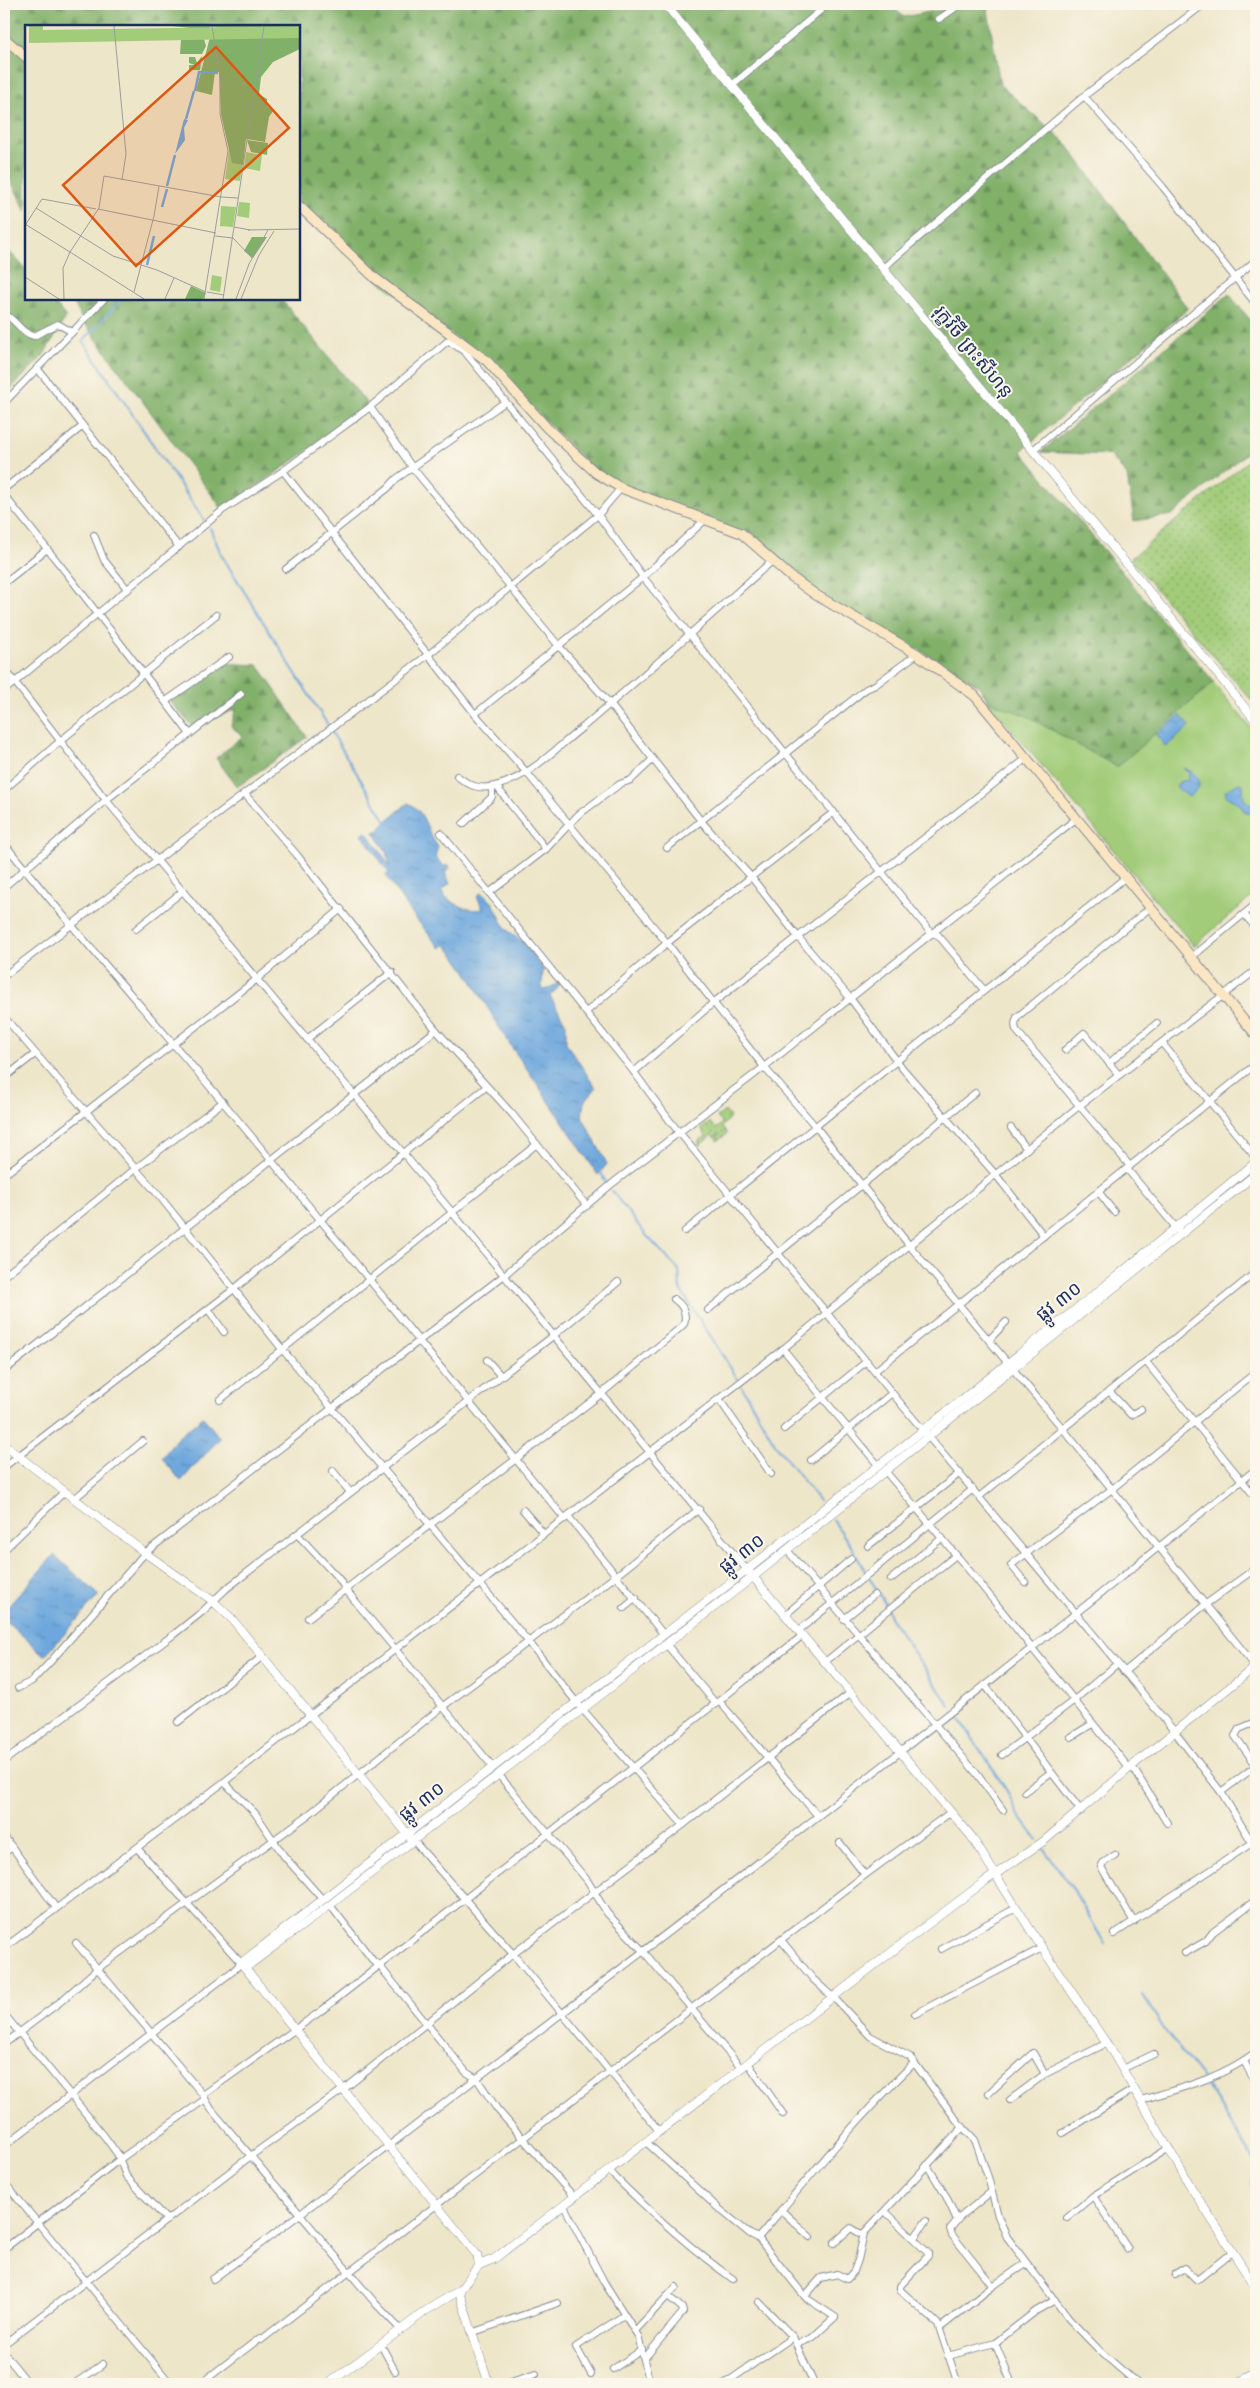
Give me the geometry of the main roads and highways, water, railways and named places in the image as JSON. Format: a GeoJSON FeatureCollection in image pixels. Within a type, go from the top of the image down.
{"type":"FeatureCollection","features":[{"type":"Feature","properties":{"kind":"main road"},"geometry":{"type":"LineString","coordinates":[[4,38],[25,56]]}},
{"type":"Feature","properties":{"kind":"main road"},"geometry":{"type":"LineString","coordinates":[[300,207],[375,278],[451,338],[487,361],[547,428],[596,473],[621,488],[741,533],[754,542],[772,561],[816,595],[917,654],[985,705],[1256,1034]]}},
{"type":"Feature","properties":{"kind":"water"},"geometry":{"type":"Polygon","coordinates":[[[1180,715],[1190,726],[1166,747],[1156,735],[1180,715]]]}},
{"type":"Feature","properties":{"kind":"water"},"geometry":{"type":"Polygon","coordinates":[[[1183,768],[1193,773],[1198,781],[1199,788],[1189,797],[1176,787],[1179,782],[1188,780],[1189,774],[1183,768]]]}},
{"type":"Feature","properties":{"kind":"water"},"geometry":{"type":"Polygon","coordinates":[[[1239,783],[1243,784],[1244,800],[1253,806],[1256,816],[1244,811],[1240,804],[1227,797],[1225,791],[1239,783]]]}},
{"type":"Feature","properties":{"kind":"water"},"geometry":{"type":"Polygon","coordinates":[[[408,803],[419,811],[438,846],[435,857],[444,866],[449,865],[450,868],[445,873],[450,883],[442,891],[444,895],[460,906],[478,910],[483,909],[477,896],[482,892],[493,903],[506,929],[523,942],[543,969],[542,988],[545,990],[557,984],[559,987],[550,996],[566,1024],[566,1043],[596,1088],[584,1102],[582,1116],[607,1164],[598,1175],[504,1036],[464,969],[445,944],[440,948],[408,909],[386,875],[389,873],[362,834],[365,831],[376,844],[390,867],[387,853],[374,832],[380,830],[384,823],[408,803]]]}},
{"type":"Feature","properties":{"kind":"water"},"geometry":{"type":"Polygon","coordinates":[[[203,1417],[220,1438],[181,1481],[162,1458],[176,1439],[203,1417]]]}},
{"type":"Feature","properties":{"kind":"water"},"geometry":{"type":"Polygon","coordinates":[[[54,1555],[99,1595],[45,1656],[4,1619],[4,1611],[54,1555]]]}},
{"type":"Feature","properties":{"kind":"waterway"},"geometry":{"type":"LineString","coordinates":[[121,300],[83,341],[204,520]]}},
{"type":"Feature","properties":{"kind":"waterway"},"geometry":{"type":"LineString","coordinates":[[210,528],[222,556],[329,727]]}},
{"type":"Feature","properties":{"kind":"waterway"},"geometry":{"type":"LineString","coordinates":[[331,731],[387,823]]}},
{"type":"Feature","properties":{"kind":"waterway"},"geometry":{"type":"LineString","coordinates":[[600,1170],[606,1184]]}},
{"type":"Feature","properties":{"kind":"waterway"},"geometry":{"type":"LineString","coordinates":[[612,1191],[645,1234],[679,1270],[680,1289],[739,1381]]}},
{"type":"Feature","properties":{"kind":"waterway"},"geometry":{"type":"LineString","coordinates":[[741,1385],[775,1444],[819,1501]]}},
{"type":"Feature","properties":{"kind":"waterway"},"geometry":{"type":"LineString","coordinates":[[833,1520],[853,1549],[866,1573]]}},
{"type":"Feature","properties":{"kind":"waterway"},"geometry":{"type":"LineString","coordinates":[[869,1577],[887,1607],[890,1617],[950,1706]]}},
{"type":"Feature","properties":{"kind":"waterway"},"geometry":{"type":"LineString","coordinates":[[956,1713],[1007,1791],[1017,1813],[1038,1841]]}},
{"type":"Feature","properties":{"kind":"waterway"},"geometry":{"type":"LineString","coordinates":[[1041,1845],[1073,1889],[1105,1944]]}},
{"type":"Feature","properties":{"kind":"waterway"},"geometry":{"type":"LineString","coordinates":[[1142,1995],[1166,2032],[1202,2078]]}},
{"type":"Feature","properties":{"kind":"waterway"},"geometry":{"type":"LineString","coordinates":[[1205,2082],[1255,2162],[1251,2184],[1256,2191]]}}]}
